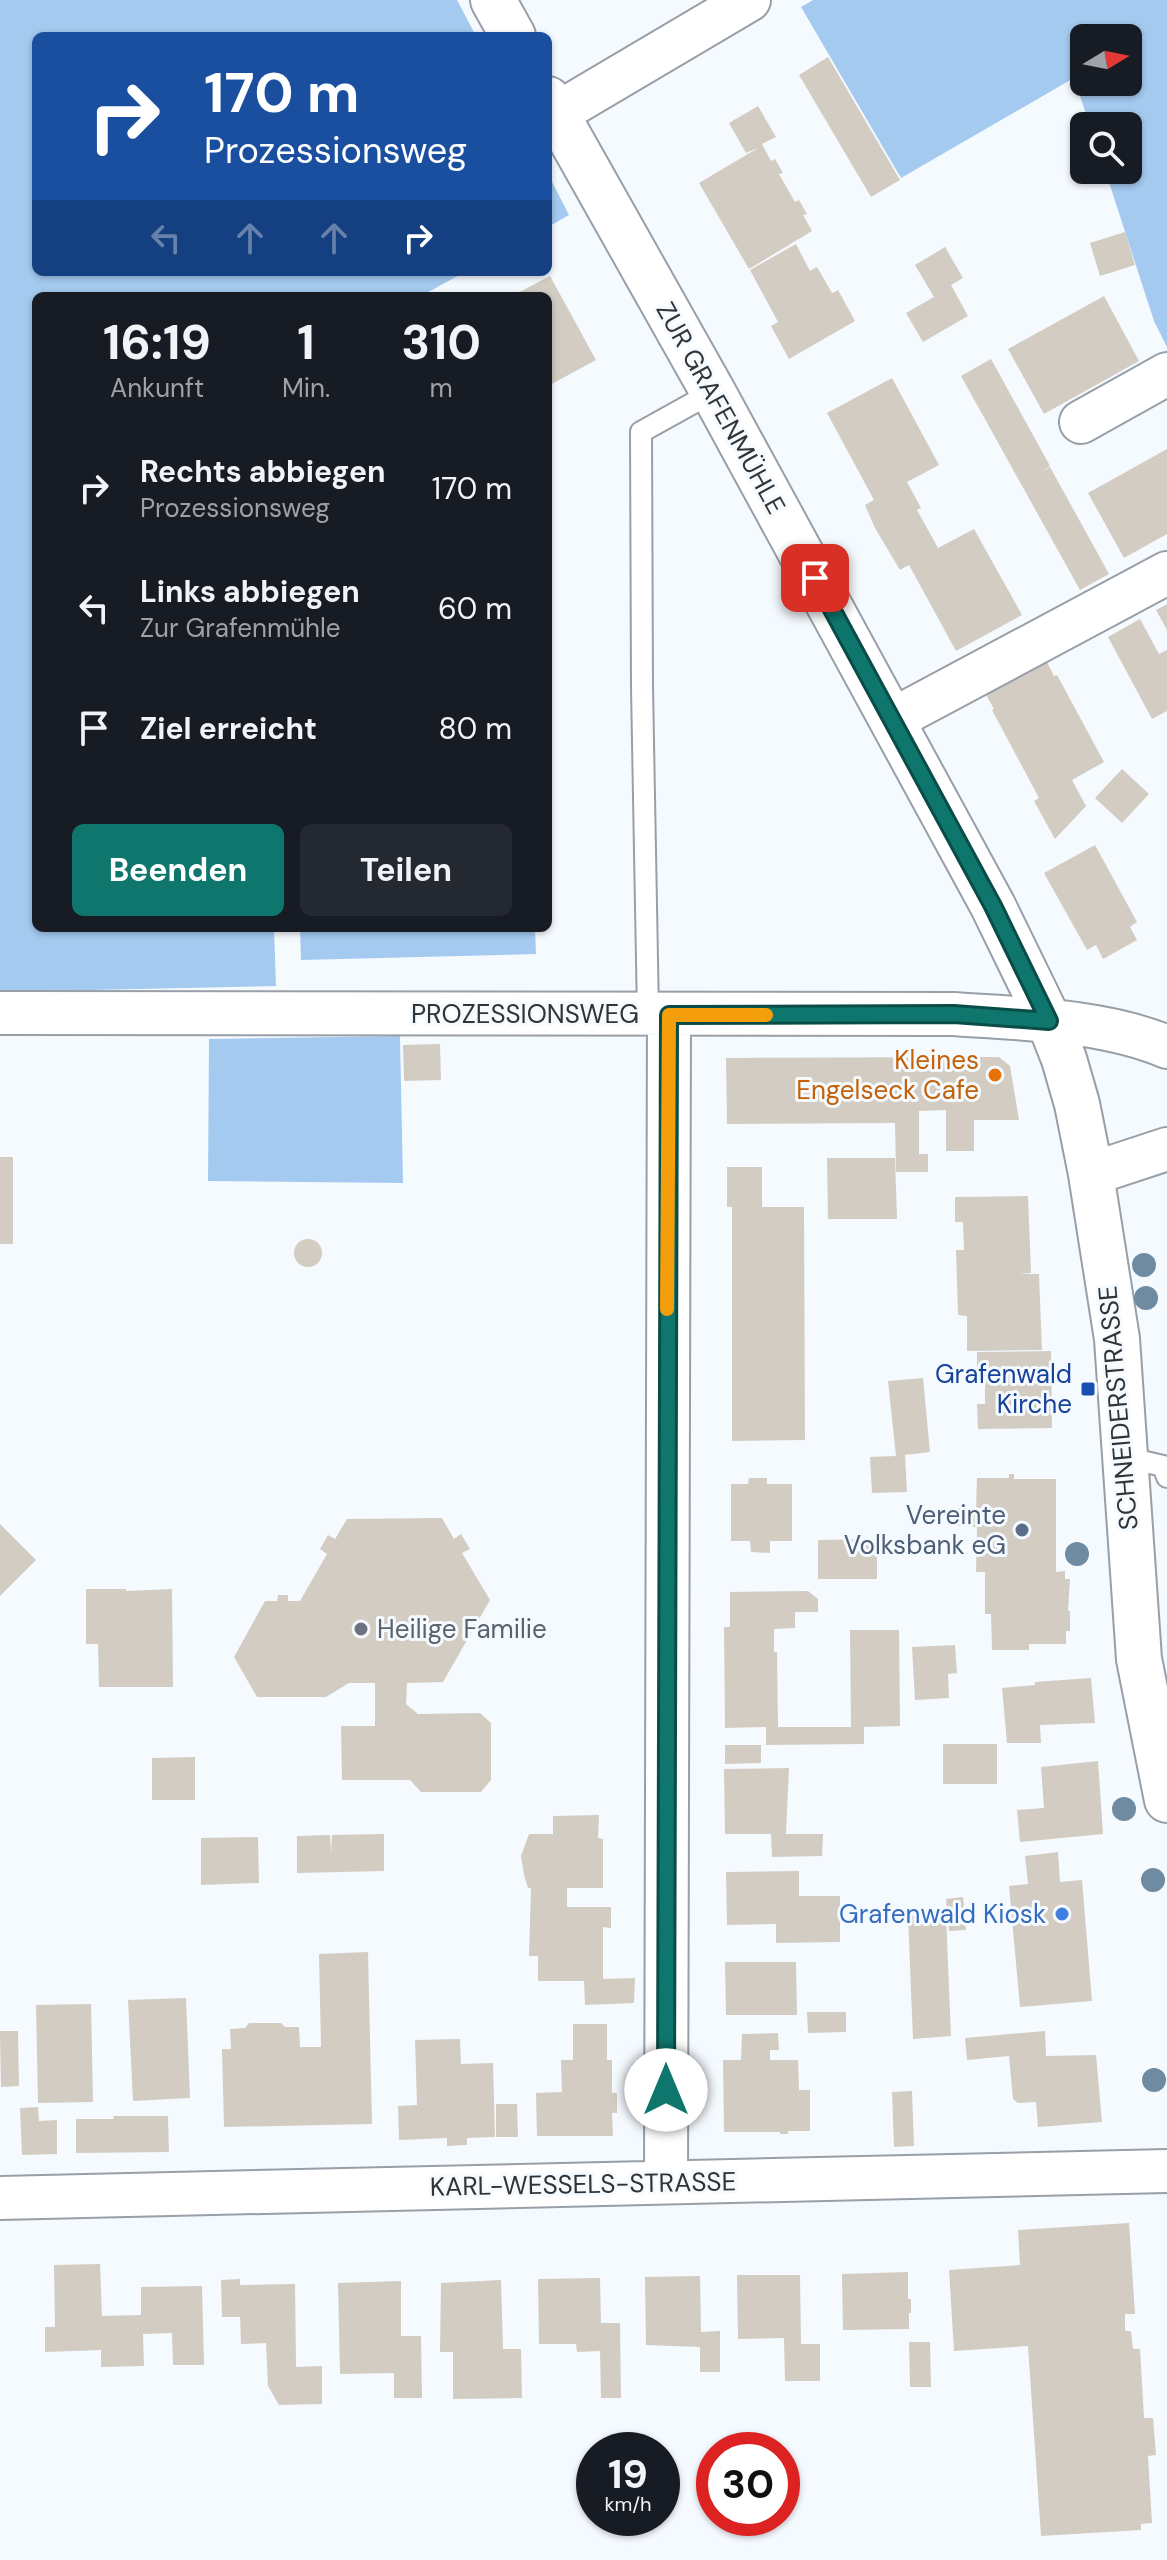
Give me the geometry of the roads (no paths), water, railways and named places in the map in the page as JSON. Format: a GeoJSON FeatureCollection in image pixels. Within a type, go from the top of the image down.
{"type":"FeatureCollection","features":[{"type":"Feature","properties":{"kind":"street"},"geometry":{"type":"LineString","coordinates":[[493,0],[511,32]]}},
{"type":"Feature","properties":{"kind":"street"},"geometry":{"type":"LineString","coordinates":[[552,106],[749,0]]}},
{"type":"Feature","properties":{"kind":"street","name":"ZUR GRAFENMÜHLE"},"geometry":{"type":"LineString","coordinates":[[552,106],[892,720],[993,906],[1049,1021]]}},
{"type":"Feature","properties":{"kind":"street"},"geometry":{"type":"LineString","coordinates":[[1081,422],[1167,374]]}},
{"type":"Feature","properties":{"kind":"street"},"geometry":{"type":"LineString","coordinates":[[892,720],[1167,573]]}},
{"type":"Feature","properties":{"kind":"street","name":"PROZESSIONSWEG"},"geometry":{"type":"LineString","coordinates":[[0,1013],[954,1014],[1049,1021],[1143,1037],[1167,1047]]}},
{"type":"Feature","properties":{"kind":"street"},"geometry":{"type":"LineString","coordinates":[[658,1015],[666,2182]]}},
{"type":"Feature","properties":{"kind":"street","name":"SCHNEIDERSTRASSE"},"geometry":{"type":"LineString","coordinates":[[1049,1021],[1077,1104],[1117,1339],[1139,1659],[1158,1709],[1167,1800]]}},
{"type":"Feature","properties":{"kind":"street"},"geometry":{"type":"LineString","coordinates":[[1091,1174],[1167,1149]]}},
{"type":"Feature","properties":{"kind":"street","name":"KARL-WESSELS-STRASSE"},"geometry":{"type":"LineString","coordinates":[[0,2198],[1167,2171]]}},
{"type":"Feature","properties":{"kind":"lane"},"geometry":{"type":"LineString","coordinates":[[658,1015],[642,687],[641,432],[713,392]]}},
{"type":"Feature","properties":{"kind":"lane"},"geometry":{"type":"LineString","coordinates":[[1124,1457],[1163,1466],[1167,1477]]}},
{"type":"Feature","properties":{"kind":"place","name":"Kleines Engelseck Cafe"},"geometry":{"type":"Point","coordinates":[995,1075]}},
{"type":"Feature","properties":{"kind":"place","name":"Grafenwald Kirche"},"geometry":{"type":"Point","coordinates":[1088,1389]}},
{"type":"Feature","properties":{"kind":"place","name":"Vereinte Volksbank eG"},"geometry":{"type":"Point","coordinates":[1022,1530]}},
{"type":"Feature","properties":{"kind":"place","name":"Heilige Familie"},"geometry":{"type":"Point","coordinates":[361,1629]}},
{"type":"Feature","properties":{"kind":"place","name":"Grafenwald Kiosk"},"geometry":{"type":"Point","coordinates":[1062,1914]}}]}
